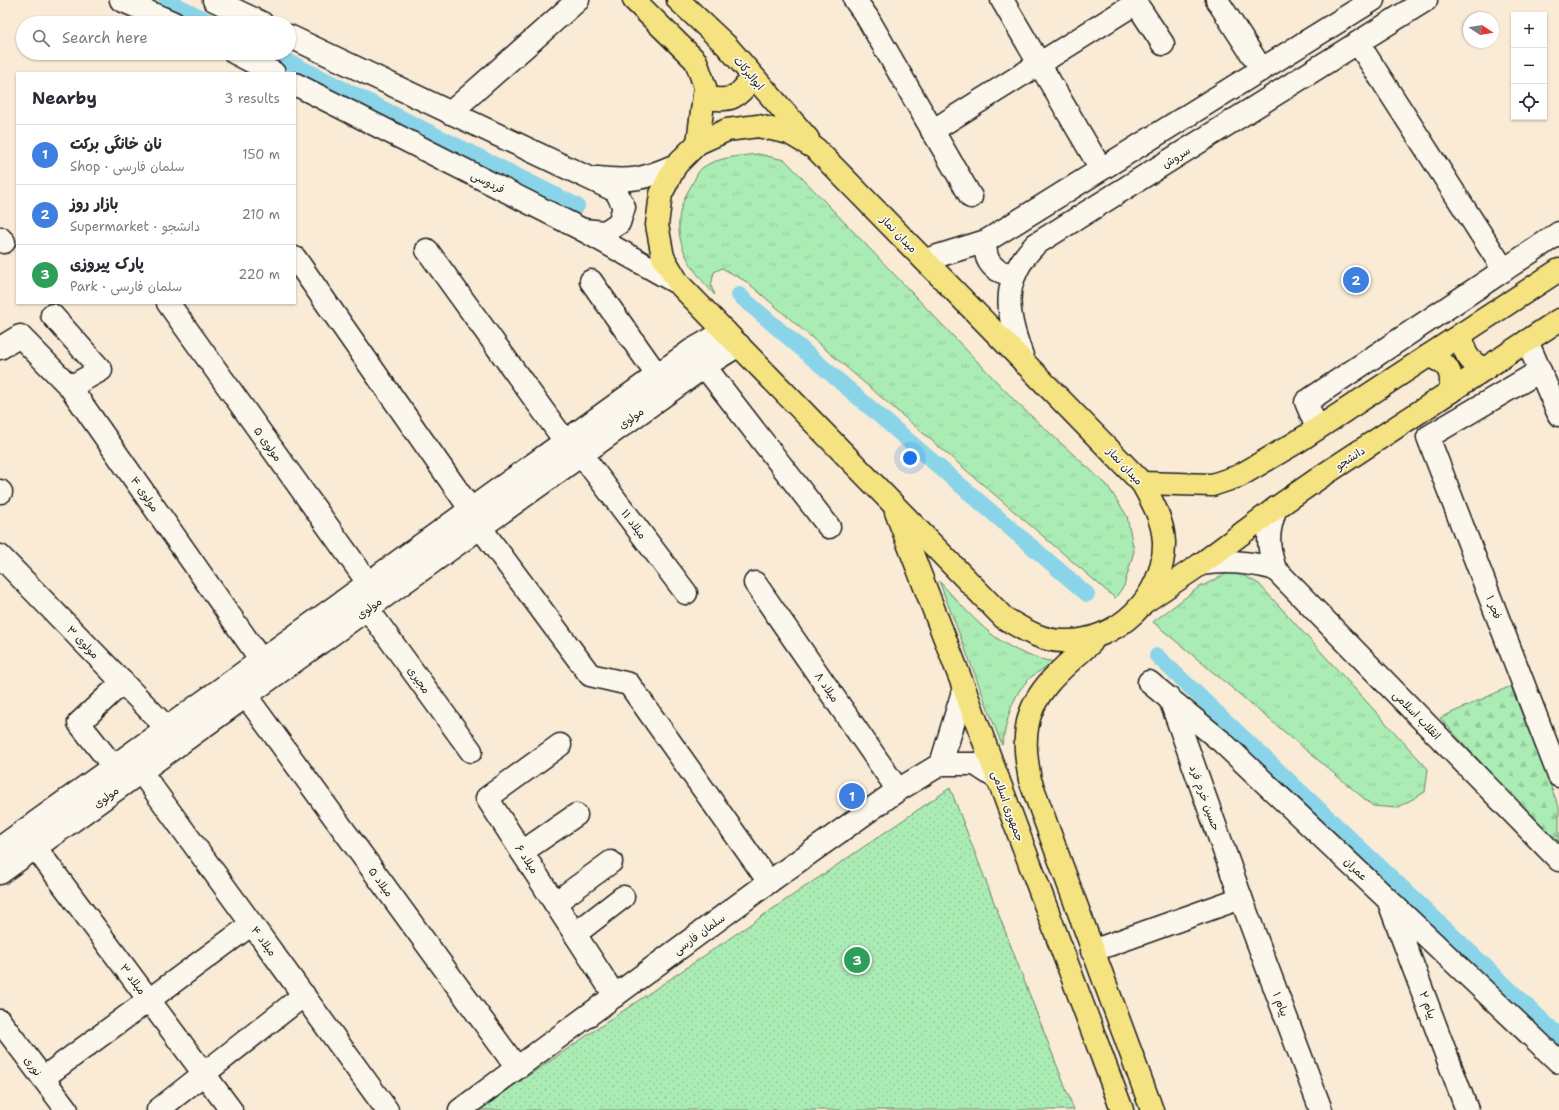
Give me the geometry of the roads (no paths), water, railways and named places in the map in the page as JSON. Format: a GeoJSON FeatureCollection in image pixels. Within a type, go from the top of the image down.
{"type":"FeatureCollection","features":[{"type":"Feature","properties":{"kind":"main road"},"geometry":{"type":"LineString","coordinates":[[634,0],[696,62],[705,87],[698,143]]}},
{"type":"Feature","properties":{"kind":"main road","name":"ابوالبرکات"},"geometry":{"type":"LineString","coordinates":[[678,0],[726,45],[816,149]]}},
{"type":"Feature","properties":{"kind":"main road"},"geometry":{"type":"LineString","coordinates":[[704,97],[719,101],[733,98],[745,89],[752,76]]}},
{"type":"Feature","properties":{"kind":"main road","name":"میدان نماز"},"geometry":{"type":"LineString","coordinates":[[758,126],[789,133],[816,149],[1142,483],[1158,510],[1164,542],[1160,573],[1145,602],[1123,624],[1094,638],[1062,641],[1032,634],[1004,618],[679,284],[663,256],[657,226],[662,194],[676,166],[698,143],[727,130],[758,126]]}},
{"type":"Feature","properties":{"kind":"main road"},"geometry":{"type":"LineString","coordinates":[[1142,483],[1212,485],[1239,476],[1317,428],[1559,270]]}},
{"type":"Feature","properties":{"kind":"main road","name":"دانشجو"},"geometry":{"type":"LineString","coordinates":[[1145,602],[1201,564],[1276,508],[1559,320]]}},
{"type":"Feature","properties":{"kind":"main road"},"geometry":{"type":"LineString","coordinates":[[1463,333],[1462,345],[1466,356],[1474,364],[1485,369]]}},
{"type":"Feature","properties":{"kind":"main road"},"geometry":{"type":"LineString","coordinates":[[1428,356],[1440,360],[1448,368],[1452,380],[1450,392]]}},
{"type":"Feature","properties":{"kind":"main road","name":"جمهوری اسلامی"},"geometry":{"type":"LineString","coordinates":[[893,504],[964,688],[1122,1110]]}},
{"type":"Feature","properties":{"kind":"main road"},"geometry":{"type":"LineString","coordinates":[[1094,638],[1091,643],[1061,669],[1036,700],[1027,727],[1026,756],[1030,780],[1152,1110]]}},
{"type":"Feature","properties":{"kind":"street"},"geometry":{"type":"LineString","coordinates":[[121,0],[158,16]]}},
{"type":"Feature","properties":{"kind":"street"},"geometry":{"type":"LineString","coordinates":[[214,0],[247,16]]}},
{"type":"Feature","properties":{"kind":"street"},"geometry":{"type":"LineString","coordinates":[[450,113],[578,0]]}},
{"type":"Feature","properties":{"kind":"street"},"geometry":{"type":"LineString","coordinates":[[855,0],[971,197]]}},
{"type":"Feature","properties":{"kind":"street"},"geometry":{"type":"LineString","coordinates":[[1002,0],[1101,169]]}},
{"type":"Feature","properties":{"kind":"street"},"geometry":{"type":"LineString","coordinates":[[1217,0],[1262,70]]}},
{"type":"Feature","properties":{"kind":"street"},"geometry":{"type":"LineString","coordinates":[[924,260],[986,241],[1373,0]]}},
{"type":"Feature","properties":{"kind":"street","name":"سروش"},"geometry":{"type":"LineString","coordinates":[[1026,364],[1014,334],[1008,305],[1015,274],[1021,261],[1036,244],[1426,0]]}},
{"type":"Feature","properties":{"kind":"street"},"geometry":{"type":"LineString","coordinates":[[932,131],[1040,64],[1135,2],[1163,44]]}},
{"type":"Feature","properties":{"kind":"street"},"geometry":{"type":"LineString","coordinates":[[296,39],[616,191],[624,207],[619,223],[605,232],[582,230]]}},
{"type":"Feature","properties":{"kind":"street"},"geometry":{"type":"LineString","coordinates":[[1358,43],[1504,270]]}},
{"type":"Feature","properties":{"kind":"street"},"geometry":{"type":"LineString","coordinates":[[249,60],[272,72]]}},
{"type":"Feature","properties":{"kind":"street","name":"فردوسی"},"geometry":{"type":"LineString","coordinates":[[296,85],[582,230],[679,284]]}},
{"type":"Feature","properties":{"kind":"street"},"geometry":{"type":"LineString","coordinates":[[585,177],[620,181],[647,178],[676,166]]}},
{"type":"Feature","properties":{"kind":"street"},"geometry":{"type":"LineString","coordinates":[[1317,428],[1306,402],[1559,233]]}},
{"type":"Feature","properties":{"kind":"street"},"geometry":{"type":"LineString","coordinates":[[986,241],[984,250],[986,258],[991,266],[998,271],[1015,274]]}},
{"type":"Feature","properties":{"kind":"street","name":"میلاد ۱۱"},"geometry":{"type":"LineString","coordinates":[[427,250],[573,448],[686,593]]}},
{"type":"Feature","properties":{"kind":"street"},"geometry":{"type":"LineString","coordinates":[[296,259],[476,518],[590,675],[629,684],[769,882]]}},
{"type":"Feature","properties":{"kind":"street"},"geometry":{"type":"LineString","coordinates":[[591,281],[657,375]]}},
{"type":"Feature","properties":{"kind":"street","name":"مولوی ۵"},"geometry":{"type":"LineString","coordinates":[[169,304],[368,584]]}},
{"type":"Feature","properties":{"kind":"street"},"geometry":{"type":"LineString","coordinates":[[52,315],[101,370],[70,387]]}},
{"type":"Feature","properties":{"kind":"street","name":"مولوی"},"geometry":{"type":"LineString","coordinates":[[0,848],[167,728],[246,696],[367,608],[476,518],[698,358],[732,338]]}},
{"type":"Feature","properties":{"kind":"street"},"geometry":{"type":"LineString","coordinates":[[1527,341],[1559,415]]}},
{"type":"Feature","properties":{"kind":"street","name":"مولوی ۴"},"geometry":{"type":"LineString","coordinates":[[6,343],[70,387],[261,660]]}},
{"type":"Feature","properties":{"kind":"street"},"geometry":{"type":"LineString","coordinates":[[698,358],[829,527]]}},
{"type":"Feature","properties":{"kind":"street","name":"مولوی"},"geometry":{"type":"LineString","coordinates":[[573,448],[657,375],[698,358]]}},
{"type":"Feature","properties":{"kind":"street","name":"فجر ۱"},"geometry":{"type":"LineString","coordinates":[[1540,371],[1428,437],[1559,776]]}},
{"type":"Feature","properties":{"kind":"street"},"geometry":{"type":"LineString","coordinates":[[1275,569],[1269,553],[1268,539],[1276,508]]}},
{"type":"Feature","properties":{"kind":"street","name":"مولوی"},"geometry":{"type":"LineString","coordinates":[[0,873],[141,772],[261,660],[368,584],[476,518]]}},
{"type":"Feature","properties":{"kind":"street","name":"مولوی ۳"},"geometry":{"type":"LineString","coordinates":[[0,556],[167,728]]}},
{"type":"Feature","properties":{"kind":"street"},"geometry":{"type":"LineString","coordinates":[[1201,564],[1220,561],[1242,562],[1275,569]]}},
{"type":"Feature","properties":{"kind":"street","name":"انقلاب اسلامی"},"geometry":{"type":"LineString","coordinates":[[1275,569],[1558,859]]}},
{"type":"Feature","properties":{"kind":"street","name":"میلاد ۸"},"geometry":{"type":"LineString","coordinates":[[755,583],[898,790]]}},
{"type":"Feature","properties":{"kind":"street","name":"مجیری"},"geometry":{"type":"LineString","coordinates":[[367,608],[471,751]]}},
{"type":"Feature","properties":{"kind":"street"},"geometry":{"type":"LineString","coordinates":[[113,766],[79,723],[122,682]]}},
{"type":"Feature","properties":{"kind":"street","name":"عمران"},"geometry":{"type":"LineString","coordinates":[[1149,682],[1222,742],[1559,1062]]}},
{"type":"Feature","properties":{"kind":"street"},"geometry":{"type":"LineString","coordinates":[[964,688],[941,764],[975,764],[998,779]]}},
{"type":"Feature","properties":{"kind":"street","name":"میلاد ۵"},"geometry":{"type":"LineString","coordinates":[[246,696],[517,1068]]}},
{"type":"Feature","properties":{"kind":"street","name":"حسین خرم فرد"},"geometry":{"type":"LineString","coordinates":[[1170,698],[1241,898]]}},
{"type":"Feature","properties":{"kind":"street","name":"میلاد ۶"},"geometry":{"type":"LineString","coordinates":[[560,745],[487,798],[615,996]]}},
{"type":"Feature","properties":{"kind":"street","name":"سلمان فارسی"},"geometry":{"type":"LineString","coordinates":[[460,1110],[769,882],[898,790],[941,764]]}},
{"type":"Feature","properties":{"kind":"street","name":"میلاد ۴"},"geometry":{"type":"LineString","coordinates":[[141,772],[387,1110]]}},
{"type":"Feature","properties":{"kind":"street"},"geometry":{"type":"LineString","coordinates":[[522,852],[576,815]]}},
{"type":"Feature","properties":{"kind":"street","name":"میلاد ۳"},"geometry":{"type":"LineString","coordinates":[[35,847],[231,1110]]}},
{"type":"Feature","properties":{"kind":"street"},"geometry":{"type":"LineString","coordinates":[[555,903],[612,862]]}},
{"type":"Feature","properties":{"kind":"street"},"geometry":{"type":"LineString","coordinates":[[575,934],[622,897]]}},
{"type":"Feature","properties":{"kind":"street"},"geometry":{"type":"LineString","coordinates":[[1092,951],[1241,898]]}},
{"type":"Feature","properties":{"kind":"street","name":"پیام ۱"},"geometry":{"type":"LineString","coordinates":[[1241,898],[1321,1110]]}},
{"type":"Feature","properties":{"kind":"street","name":"پیام ۲"},"geometry":{"type":"LineString","coordinates":[[1388,900],[1468,1110]]}},
{"type":"Feature","properties":{"kind":"street"},"geometry":{"type":"LineString","coordinates":[[43,1078],[252,924]]}},
{"type":"Feature","properties":{"kind":"street"},"geometry":{"type":"LineString","coordinates":[[158,1110],[304,995]]}},
{"type":"Feature","properties":{"kind":"street","name":"نوری"},"geometry":{"type":"LineString","coordinates":[[0,1021],[43,1078],[61,1108]]}},
{"type":"Feature","properties":{"kind":"waterway"},"geometry":{"type":"LineString","coordinates":[[166,0],[198,16]]}},
{"type":"Feature","properties":{"kind":"waterway"},"geometry":{"type":"LineString","coordinates":[[285,60],[577,206]]}},
{"type":"Feature","properties":{"kind":"waterway"},"geometry":{"type":"LineString","coordinates":[[739,295],[1087,594]]}},
{"type":"Feature","properties":{"kind":"waterway"},"geometry":{"type":"LineString","coordinates":[[1157,656],[1559,1036]]}},
{"type":"Feature","properties":{"kind":"place","name":"بازار روز"},"geometry":{"type":"Point","coordinates":[1356,280]}},
{"type":"Feature","properties":{"kind":"place","name":"نان خانگی برکت"},"geometry":{"type":"Point","coordinates":[852,796]}},
{"type":"Feature","properties":{"kind":"place","name":"پارک پیروزی"},"geometry":{"type":"Point","coordinates":[857,960]}}]}
